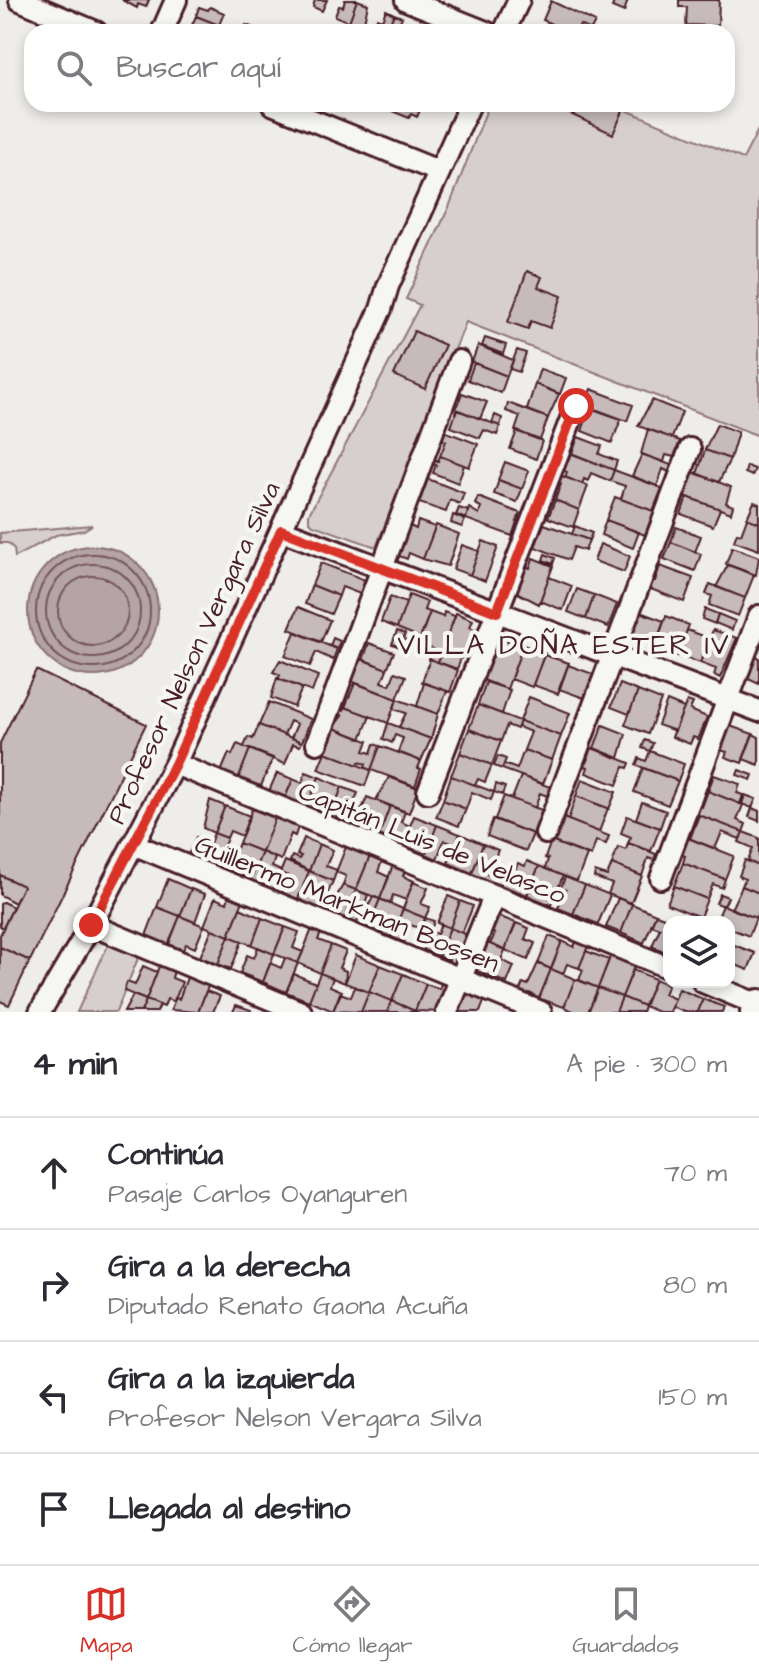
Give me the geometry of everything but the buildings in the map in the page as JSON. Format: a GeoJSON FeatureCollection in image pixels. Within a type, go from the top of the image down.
{"type":"FeatureCollection","features":[{"type":"Feature","properties":{"kind":"street"},"geometry":{"type":"LineString","coordinates":[[166,24],[176,0]]}},
{"type":"Feature","properties":{"kind":"street"},"geometry":{"type":"LineString","coordinates":[[406,0],[466,24]]}},
{"type":"Feature","properties":{"kind":"street"},"geometry":{"type":"LineString","coordinates":[[508,24],[519,0]]}},
{"type":"Feature","properties":{"kind":"street"},"geometry":{"type":"LineString","coordinates":[[24,1],[77,24]]}},
{"type":"Feature","properties":{"kind":"street"},"geometry":{"type":"LineString","coordinates":[[292,112],[438,171]]}},
{"type":"Feature","properties":{"kind":"street","name":"Profesor Nelson Vergara Silva"},"geometry":{"type":"LineString","coordinates":[[40,1012],[91,925],[175,764],[381,309],[388,286],[466,112]]}},
{"type":"Feature","properties":{"kind":"street"},"geometry":{"type":"LineString","coordinates":[[317,743],[459,361]]}},
{"type":"Feature","properties":{"kind":"street"},"geometry":{"type":"LineString","coordinates":[[428,792],[576,406]]}},
{"type":"Feature","properties":{"kind":"street"},"geometry":{"type":"LineString","coordinates":[[546,833],[690,449]]}},
{"type":"Feature","properties":{"kind":"street"},"geometry":{"type":"LineString","coordinates":[[281,530],[759,711]]}},
{"type":"Feature","properties":{"kind":"street"},"geometry":{"type":"LineString","coordinates":[[661,878],[759,616]]}},
{"type":"Feature","properties":{"kind":"street","name":"Capitán Luis de Velasco"},"geometry":{"type":"LineString","coordinates":[[175,764],[663,966]]}},
{"type":"Feature","properties":{"kind":"street","name":"Guillermo Markman Bossen"},"geometry":{"type":"LineString","coordinates":[[133,844],[541,1012]]}},
{"type":"Feature","properties":{"kind":"street"},"geometry":{"type":"LineString","coordinates":[[447,1012],[494,897]]}},
{"type":"Feature","properties":{"kind":"street"},"geometry":{"type":"LineString","coordinates":[[91,925],[301,1012]]}},
{"type":"Feature","properties":{"kind":"street"},"geometry":{"type":"LineString","coordinates":[[718,988],[759,1005],[756,1012]]}},
{"type":"Feature","properties":{"kind":"shaded area"},"geometry":{"type":"Polygon","coordinates":[[[486,112],[567,112],[613,133],[623,112],[631,112],[743,159],[759,128],[759,436],[466,322],[376,547],[313,525],[309,514],[420,305],[406,299],[449,207],[486,112]]]}},
{"type":"Feature","properties":{"kind":"shaded area"},"geometry":{"type":"Polygon","coordinates":[[[92,525],[84,530],[56,535],[15,557],[14,549],[8,543],[0,543],[0,533],[92,525]]]}},
{"type":"Feature","properties":{"kind":"shaded area"},"geometry":{"type":"Polygon","coordinates":[[[109,943],[139,956],[116,1012],[77,1012],[109,943]]]}},
{"type":"Feature","properties":{"kind":"water"},"geometry":{"type":"Polygon","coordinates":[[[93,546],[118,551],[139,565],[153,586],[158,611],[153,636],[139,657],[118,671],[93,676],[68,671],[47,657],[33,636],[28,611],[33,586],[47,565],[68,551],[93,546]]]}},
{"type":"Feature","properties":{"kind":"district","name":"VILLA DOÑA ESTER IV"},"geometry":{"type":"Point","coordinates":[564,645]}},
{"type":"Feature","properties":{"kind":"route"},"geometry":{"type":"LineString","coordinates":[[91,925],[175,764],[281,530],[497,612],[576,406]]}}]}
